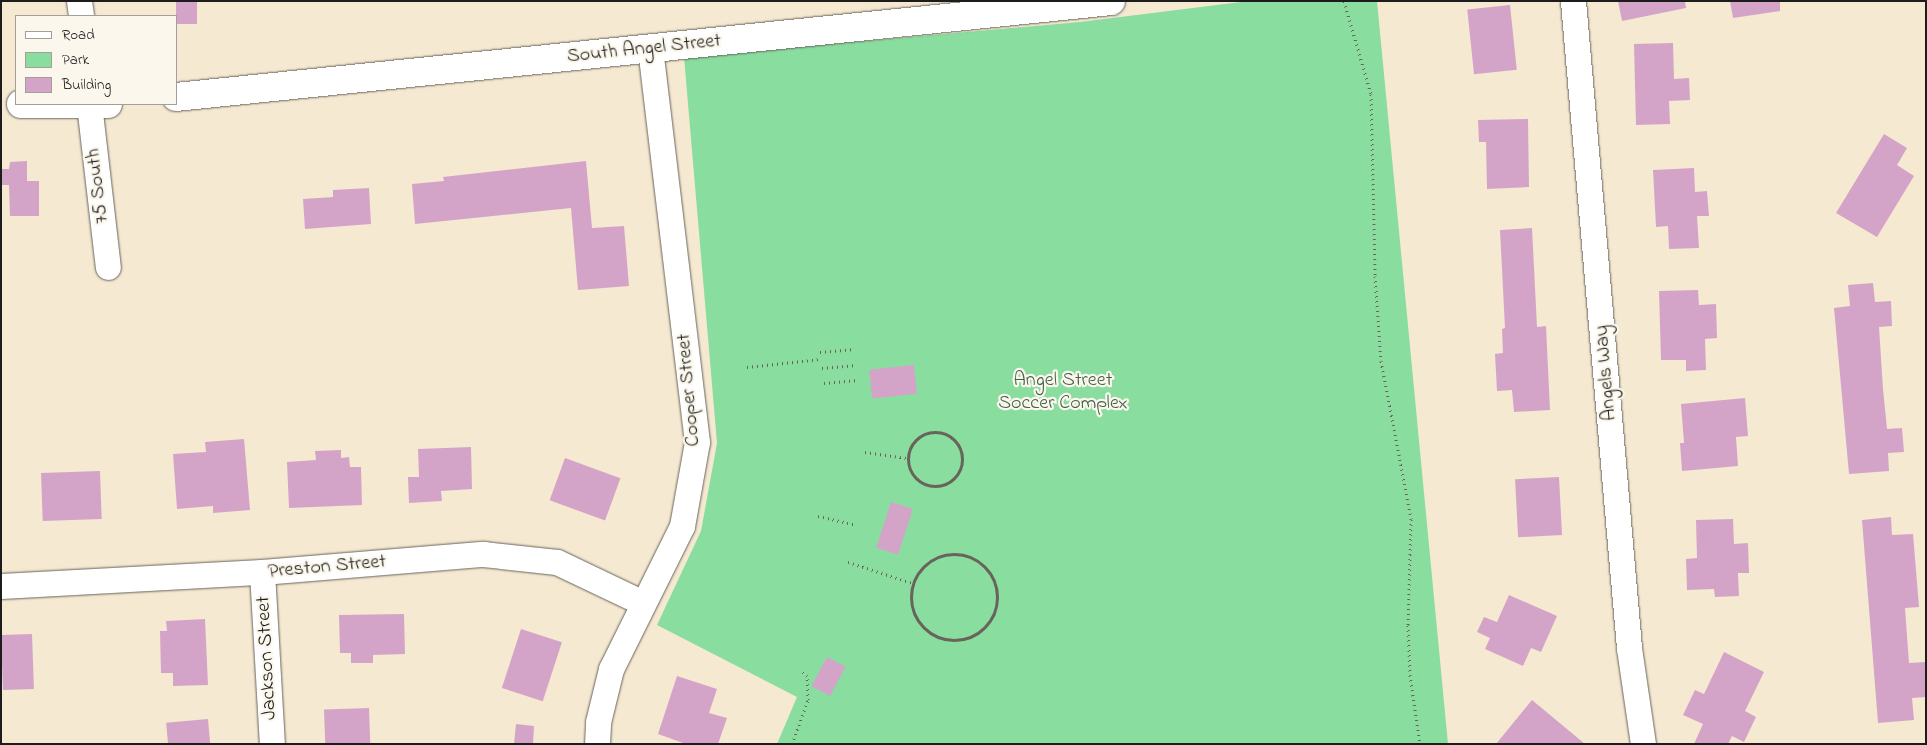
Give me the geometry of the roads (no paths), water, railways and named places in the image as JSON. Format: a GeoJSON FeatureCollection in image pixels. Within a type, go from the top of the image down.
{"type":"FeatureCollection","features":[{"type":"Feature","properties":{"kind":"street"},"geometry":{"type":"LineString","coordinates":[[79,1],[81,15]]}},
{"type":"Feature","properties":{"kind":"street","name":"South Angel Street"},"geometry":{"type":"LineString","coordinates":[[178,97],[650,48],[992,5],[1111,1]]}},
{"type":"Feature","properties":{"kind":"street","name":"Angels Way"},"geometry":{"type":"LineString","coordinates":[[1573,1],[1629,648],[1642,744]]}},
{"type":"Feature","properties":{"kind":"street","name":"Cooper Street"},"geometry":{"type":"LineString","coordinates":[[597,744],[598,722],[611,669],[682,526],[697,442],[650,48]]}},
{"type":"Feature","properties":{"kind":"street"},"geometry":{"type":"LineString","coordinates":[[1,103],[15,104]]}},
{"type":"Feature","properties":{"kind":"street","name":"75 South"},"geometry":{"type":"LineString","coordinates":[[95,105],[108,267]]}},
{"type":"Feature","properties":{"kind":"street","name":"Preston Street"},"geometry":{"type":"LineString","coordinates":[[1,586],[262,572],[483,554],[557,562],[643,603]]}},
{"type":"Feature","properties":{"kind":"street","name":"Jackson Street"},"geometry":{"type":"LineString","coordinates":[[262,572],[272,744]]}},
{"type":"Feature","properties":{"kind":"park label","name":"Angel Street Soccer Complex"},"geometry":{"type":"Point","coordinates":[1063,392]}}]}
